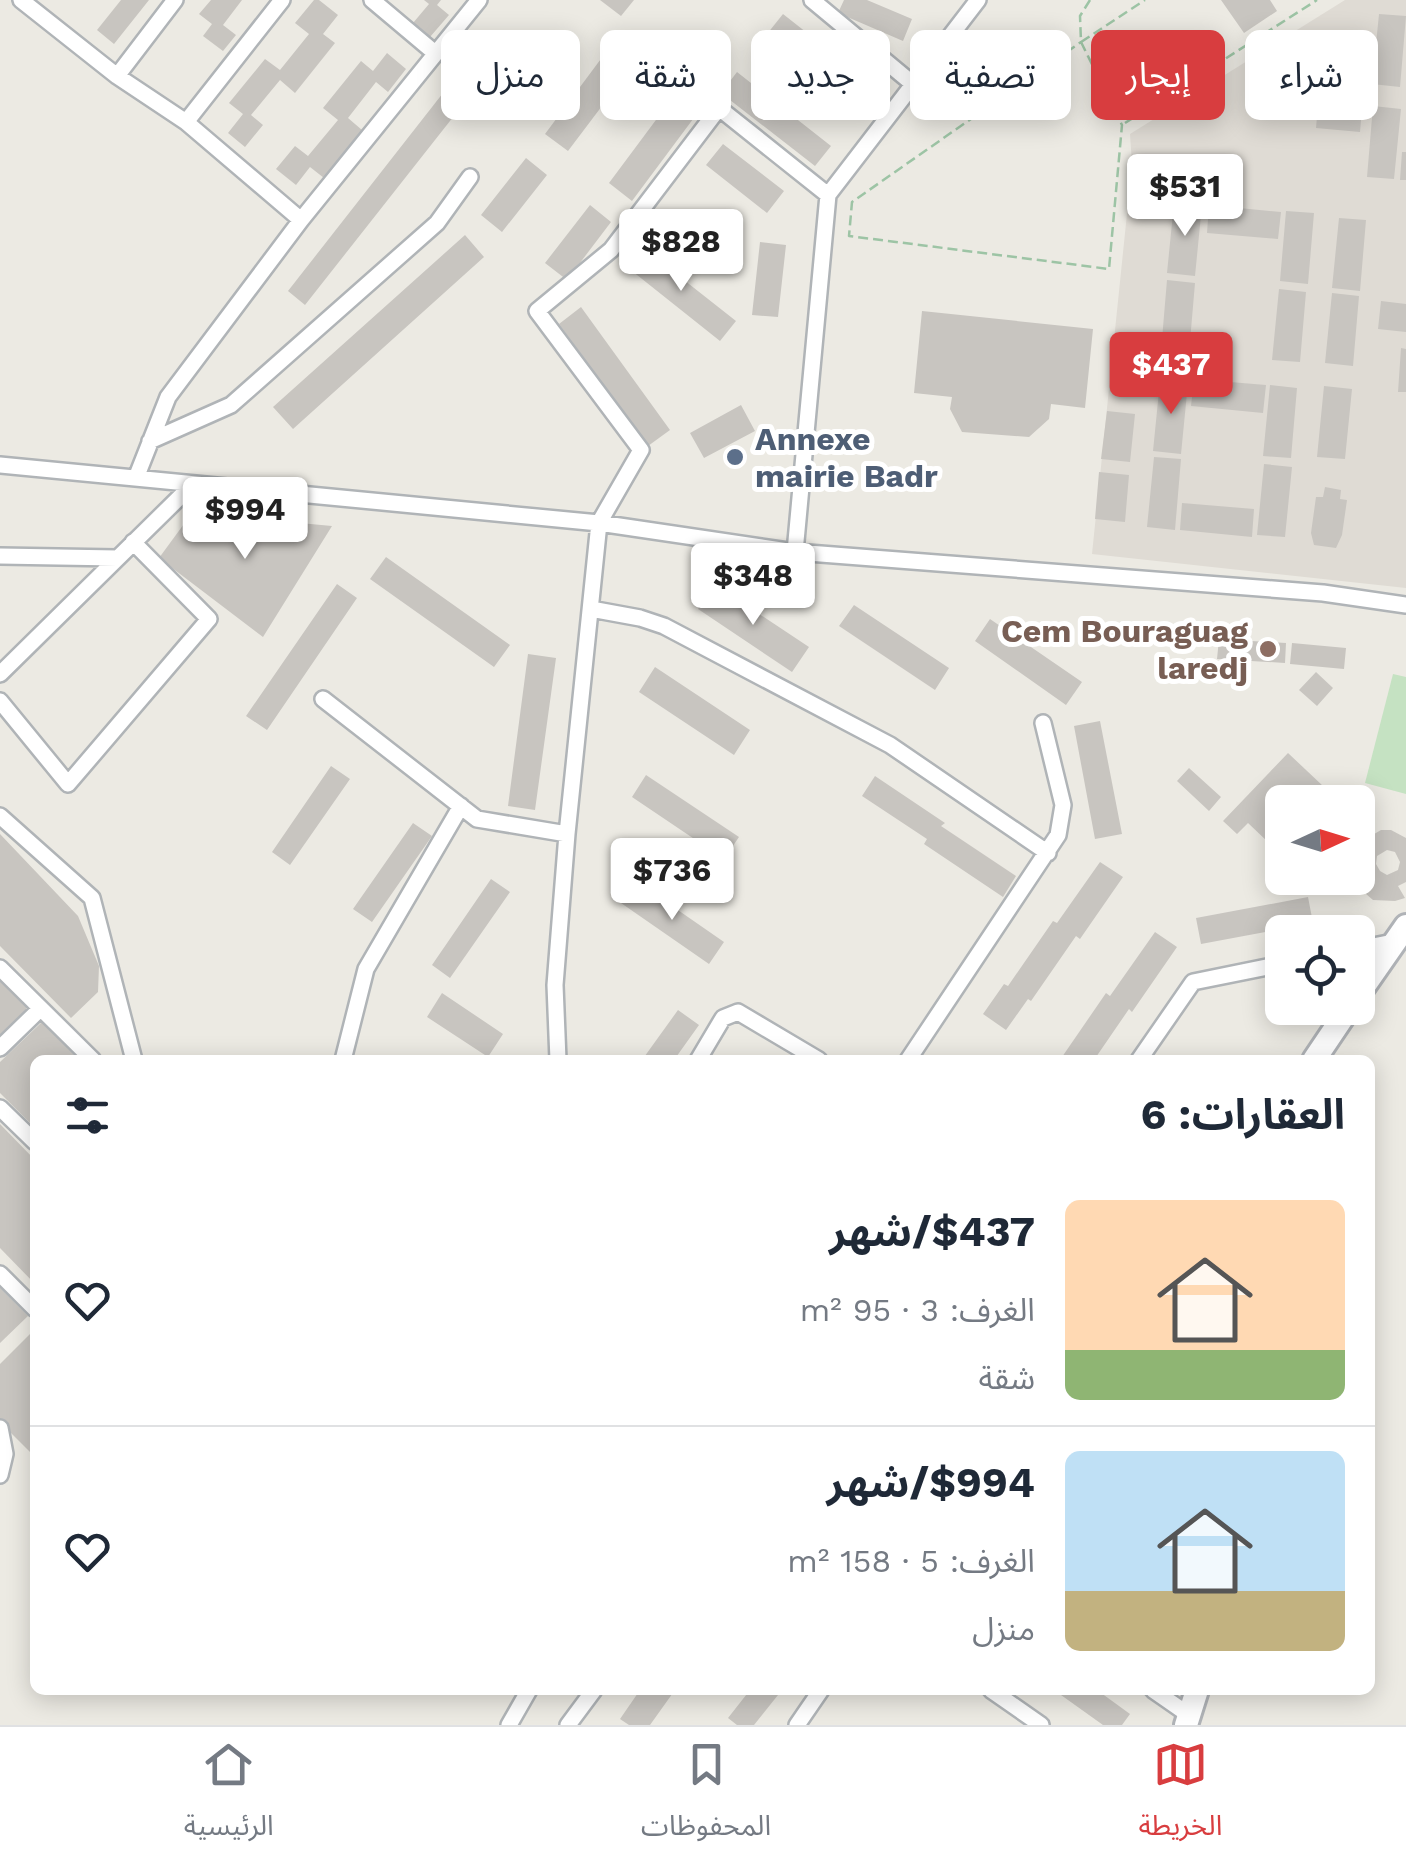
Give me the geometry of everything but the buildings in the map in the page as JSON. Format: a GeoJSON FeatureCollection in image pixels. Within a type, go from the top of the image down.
{"type":"FeatureCollection","features":[{"type":"Feature","properties":{"kind":"main road"},"geometry":{"type":"LineString","coordinates":[[1375,970],[1399,934]]}},
{"type":"Feature","properties":{"kind":"main road"},"geometry":{"type":"LineString","coordinates":[[1317,1055],[1338,1025]]}},
{"type":"Feature","properties":{"kind":"main road"},"geometry":{"type":"LineString","coordinates":[[1188,1720],[1196,1695]]}},
{"type":"Feature","properties":{"kind":"street"},"geometry":{"type":"LineString","coordinates":[[21,0],[117,76],[186,122],[302,220]]}},
{"type":"Feature","properties":{"kind":"street"},"geometry":{"type":"LineString","coordinates":[[117,76],[175,0]]}},
{"type":"Feature","properties":{"kind":"street"},"geometry":{"type":"LineString","coordinates":[[186,122],[282,0]]}},
{"type":"Feature","properties":{"kind":"street"},"geometry":{"type":"LineString","coordinates":[[372,0],[435,53]]}},
{"type":"Feature","properties":{"kind":"street"},"geometry":{"type":"LineString","coordinates":[[136,478],[168,396],[478,0]]}},
{"type":"Feature","properties":{"kind":"street"},"geometry":{"type":"LineString","coordinates":[[812,0],[910,82]]}},
{"type":"Feature","properties":{"kind":"street"},"geometry":{"type":"LineString","coordinates":[[955,30],[978,0]]}},
{"type":"Feature","properties":{"kind":"street"},"geometry":{"type":"LineString","coordinates":[[796,552],[828,195],[910,88]]}},
{"type":"Feature","properties":{"kind":"street"},"geometry":{"type":"LineString","coordinates":[[558,1055],[556,984],[567,834],[599,523],[641,450],[537,311],[611,250],[719,108],[828,195]]}},
{"type":"Feature","properties":{"kind":"street"},"geometry":{"type":"LineString","coordinates":[[150,441],[231,405],[437,223],[470,177]]}},
{"type":"Feature","properties":{"kind":"street"},"geometry":{"type":"LineString","coordinates":[[0,465],[599,523],[796,552],[1323,593],[1406,605]]}},
{"type":"Feature","properties":{"kind":"street"},"geometry":{"type":"LineString","coordinates":[[0,674],[193,484]]}},
{"type":"Feature","properties":{"kind":"street"},"geometry":{"type":"LineString","coordinates":[[0,701],[68,784],[209,620],[133,542]]}},
{"type":"Feature","properties":{"kind":"street"},"geometry":{"type":"LineString","coordinates":[[0,556],[117,558]]}},
{"type":"Feature","properties":{"kind":"street"},"geometry":{"type":"LineString","coordinates":[[590,609],[664,626],[854,724],[908,756],[1048,853]]}},
{"type":"Feature","properties":{"kind":"street"},"geometry":{"type":"LineString","coordinates":[[324,699],[478,819],[567,834]]}},
{"type":"Feature","properties":{"kind":"street"},"geometry":{"type":"LineString","coordinates":[[911,1055],[1048,853],[1064,815],[1043,723]]}},
{"type":"Feature","properties":{"kind":"street"},"geometry":{"type":"LineString","coordinates":[[344,1055],[366,969],[461,806]]}},
{"type":"Feature","properties":{"kind":"street"},"geometry":{"type":"LineString","coordinates":[[0,816],[92,898],[133,1055]]}},
{"type":"Feature","properties":{"kind":"street"},"geometry":{"type":"LineString","coordinates":[[1375,943],[1399,934]]}},
{"type":"Feature","properties":{"kind":"street"},"geometry":{"type":"LineString","coordinates":[[1142,1055],[1193,982],[1265,967]]}},
{"type":"Feature","properties":{"kind":"street"},"geometry":{"type":"LineString","coordinates":[[0,968],[88,1055]]}},
{"type":"Feature","properties":{"kind":"street"},"geometry":{"type":"LineString","coordinates":[[0,1048],[39,1010]]}},
{"type":"Feature","properties":{"kind":"street"},"geometry":{"type":"LineString","coordinates":[[701,1055],[723,1018],[738,1012],[811,1055]]}},
{"type":"Feature","properties":{"kind":"street"},"geometry":{"type":"LineString","coordinates":[[0,1108],[30,1137]]}},
{"type":"Feature","properties":{"kind":"street"},"geometry":{"type":"LineString","coordinates":[[0,1274],[30,1303]]}},
{"type":"Feature","properties":{"kind":"street"},"geometry":{"type":"LineString","coordinates":[[0,1428],[5,1454],[0,1475]]}},
{"type":"Feature","properties":{"kind":"street"},"geometry":{"type":"LineString","coordinates":[[510,1725],[526,1695]]}},
{"type":"Feature","properties":{"kind":"street"},"geometry":{"type":"LineString","coordinates":[[568,1725],[590,1695]]}},
{"type":"Feature","properties":{"kind":"street"},"geometry":{"type":"LineString","coordinates":[[798,1725],[818,1695]]}},
{"type":"Feature","properties":{"kind":"street"},"geometry":{"type":"LineString","coordinates":[[998,1695],[1041,1725]]}},
{"type":"Feature","properties":{"kind":"street"},"geometry":{"type":"LineString","coordinates":[[1159,1695],[1188,1720]]}},
{"type":"Feature","properties":{"kind":"path"},"geometry":{"type":"LineString","coordinates":[[1090,0],[1080,16],[1081,42],[1122,125],[1109,269],[849,236],[852,202],[1081,42],[1145,0]]}},
{"type":"Feature","properties":{"kind":"path"},"geometry":{"type":"LineString","coordinates":[[1122,125],[1317,0]]}},
{"type":"Feature","properties":{"kind":"shaded area"},"geometry":{"type":"Polygon","coordinates":[[[1345,0],[1406,0],[1406,588],[1092,554],[1132,165],[1130,134],[1152,120],[1225,120],[1225,75],[1245,62],[1245,120],[1378,120],[1378,30],[1297,30],[1345,0]]]}},
{"type":"Feature","properties":{"kind":"green space"},"geometry":{"type":"Polygon","coordinates":[[[1393,674],[1406,677],[1406,794],[1365,783],[1393,674]]]}},
{"type":"Feature","properties":{"kind":"place","name":"Annexe mairie Badr"},"geometry":{"type":"Point","coordinates":[735,457]}},
{"type":"Feature","properties":{"kind":"place","name":"Cem Bouraguag laredj"},"geometry":{"type":"Point","coordinates":[1268,649]}}]}
